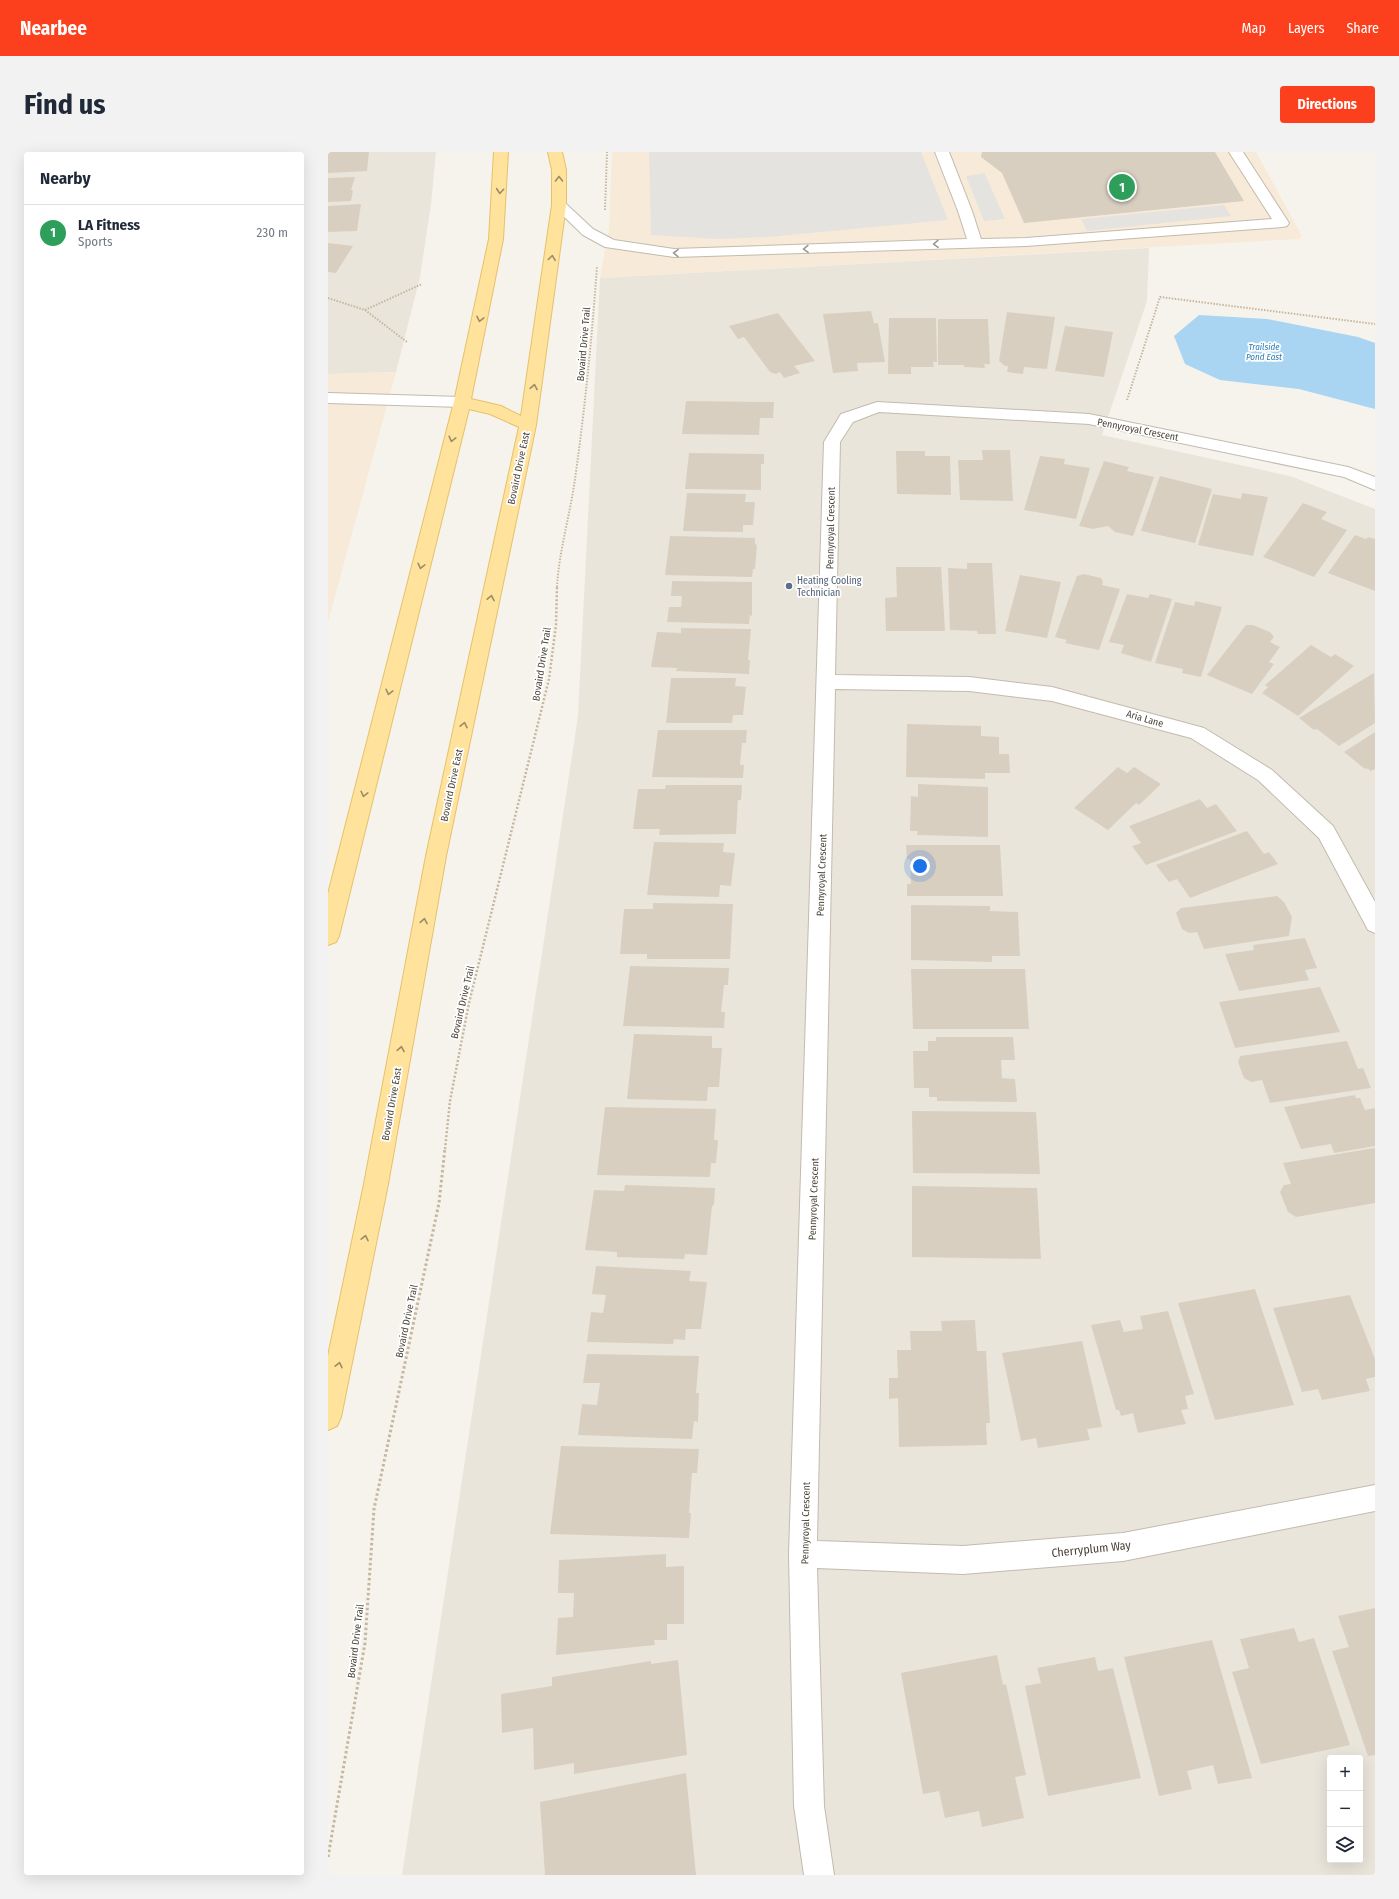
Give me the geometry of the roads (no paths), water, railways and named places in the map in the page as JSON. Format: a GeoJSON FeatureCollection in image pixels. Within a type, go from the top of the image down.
{"type":"FeatureCollection","features":[{"type":"Feature","properties":{"kind":"main road"},"geometry":{"type":"LineString","coordinates":[[328,936],[462,402],[496,239],[501,152]]}},
{"type":"Feature","properties":{"kind":"main road","name":"Bovaird Drive East"},"geometry":{"type":"LineString","coordinates":[[328,1417],[376,1184],[436,856],[528,425],[559,205],[559,170],[555,152]]}},
{"type":"Feature","properties":{"kind":"main road"},"geometry":{"type":"LineString","coordinates":[[462,402],[496,410],[528,425]]}},
{"type":"Feature","properties":{"kind":"street"},"geometry":{"type":"LineString","coordinates":[[942,152],[965,211],[975,243]]}},
{"type":"Feature","properties":{"kind":"street"},"geometry":{"type":"LineString","coordinates":[[559,205],[588,232],[610,244],[674,253],[1026,242],[1282,223],[1236,152]]}},
{"type":"Feature","properties":{"kind":"street"},"geometry":{"type":"LineString","coordinates":[[328,398],[462,402]]}},
{"type":"Feature","properties":{"kind":"street","name":"Pennyroyal Crescent"},"geometry":{"type":"LineString","coordinates":[[819,1875],[809,1806],[803,1554],[832,442],[847,418],[877,407],[1089,419],[1348,472],[1375,484]]}},
{"type":"Feature","properties":{"kind":"street","name":"Aria Lane"},"geometry":{"type":"LineString","coordinates":[[826,682],[969,684],[1052,694],[1198,733],[1265,775],[1326,832],[1375,924]]}},
{"type":"Feature","properties":{"kind":"street","name":"Cherryplum Way"},"geometry":{"type":"LineString","coordinates":[[803,1554],[964,1560],[1123,1547],[1375,1498]]}},
{"type":"Feature","properties":{"kind":"water","name":"Trailside Pond East"},"geometry":{"type":"Polygon","coordinates":[[[1199,315],[1267,319],[1358,337],[1375,343],[1375,409],[1299,389],[1220,380],[1185,364],[1174,336],[1199,315]]]}},
{"type":"Feature","properties":{"kind":"place","name":"LA Fitness"},"geometry":{"type":"Point","coordinates":[1122,187]}},
{"type":"Feature","properties":{"kind":"place","name":"Heating Cooling Technician"},"geometry":{"type":"Point","coordinates":[789,586]}}]}
